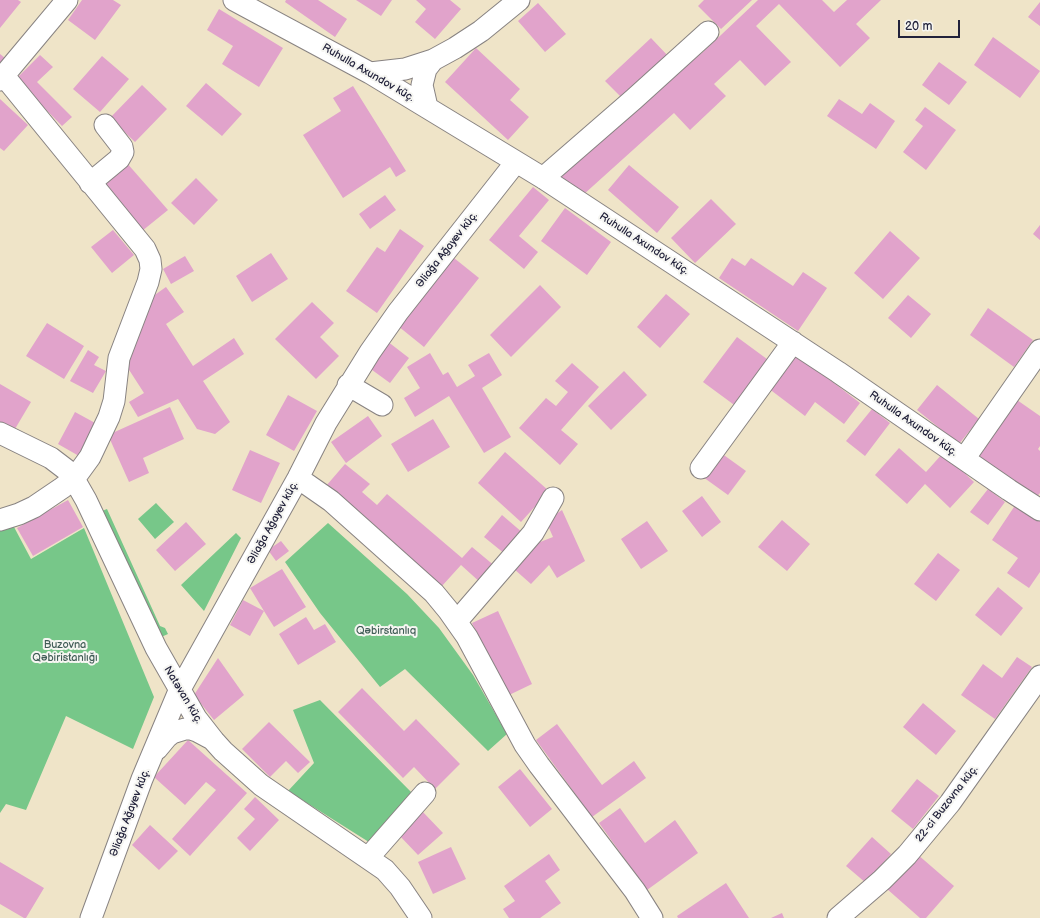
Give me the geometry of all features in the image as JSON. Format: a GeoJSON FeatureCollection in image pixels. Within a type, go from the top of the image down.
{"type":"FeatureCollection","features":[{"type":"Feature","properties":{"kind":"street"},"geometry":{"type":"LineString","coordinates":[[0,520],[34,507],[74,479],[90,457],[109,417],[114,401],[120,358],[151,270],[150,260],[145,249],[2,78],[67,0]]}},
{"type":"Feature","properties":{"kind":"street","name":"Ruhulla Axundov küç."},"geometry":{"type":"LineString","coordinates":[[234,0],[370,73],[543,178],[794,342],[1040,510]]}},
{"type":"Feature","properties":{"kind":"street"},"geometry":{"type":"LineString","coordinates":[[370,73],[405,69],[433,60],[481,31],[519,0]]}},
{"type":"Feature","properties":{"kind":"street"},"geometry":{"type":"LineString","coordinates":[[543,178],[708,32]]}},
{"type":"Feature","properties":{"kind":"street"},"geometry":{"type":"LineString","coordinates":[[427,107],[422,85],[426,69],[433,60]]}},
{"type":"Feature","properties":{"kind":"street"},"geometry":{"type":"LineString","coordinates":[[90,183],[119,159],[123,152],[122,147],[105,125]]}},
{"type":"Feature","properties":{"kind":"street","name":"Əliağa Ağayev küç."},"geometry":{"type":"LineString","coordinates":[[91,918],[153,754],[179,691],[298,478],[326,423],[348,385],[398,312],[516,162]]}},
{"type":"Feature","properties":{"kind":"street"},"geometry":{"type":"LineString","coordinates":[[701,468],[794,342]]}},
{"type":"Feature","properties":{"kind":"street"},"geometry":{"type":"LineString","coordinates":[[964,459],[1040,350]]}},
{"type":"Feature","properties":{"kind":"street"},"geometry":{"type":"LineString","coordinates":[[348,385],[382,405]]}},
{"type":"Feature","properties":{"kind":"street","name":"Natəvan küç."},"geometry":{"type":"LineString","coordinates":[[0,433],[51,458],[68,471],[74,479],[86,500],[156,648],[179,691],[196,718],[214,741],[261,785],[385,870],[400,886],[421,918]]}},
{"type":"Feature","properties":{"kind":"street"},"geometry":{"type":"LineString","coordinates":[[298,478],[331,502],[434,593],[458,622],[525,745],[635,891],[652,918]]}},
{"type":"Feature","properties":{"kind":"street"},"geometry":{"type":"LineString","coordinates":[[458,622],[534,534],[553,498]]}},
{"type":"Feature","properties":{"kind":"street"},"geometry":{"type":"LineString","coordinates":[[156,648],[168,655],[176,657],[183,656],[190,654],[197,649],[210,636]]}},
{"type":"Feature","properties":{"kind":"street","name":"22-ci Buzovna küç."},"geometry":{"type":"LineString","coordinates":[[838,918],[882,880],[907,854],[950,803],[1040,676]]}},
{"type":"Feature","properties":{"kind":"street"},"geometry":{"type":"LineString","coordinates":[[153,754],[172,733],[185,729],[197,731],[214,741]]}},
{"type":"Feature","properties":{"kind":"street"},"geometry":{"type":"LineString","coordinates":[[368,858],[425,793]]}},
{"type":"Feature","properties":{"kind":"green space"},"geometry":{"type":"Polygon","coordinates":[[[156,503],[174,522],[155,539],[138,519],[156,503]]]}},
{"type":"Feature","properties":{"kind":"green space"},"geometry":{"type":"Polygon","coordinates":[[[107,509],[160,626],[165,628],[168,634],[159,638],[102,511],[107,509]]]}},
{"type":"Feature","properties":{"kind":"green space","name":"Qəbirstanlıq"},"geometry":{"type":"Polygon","coordinates":[[[328,523],[407,594],[439,628],[473,675],[507,734],[488,751],[405,669],[380,687],[320,613],[285,562],[328,523]]]}},
{"type":"Feature","properties":{"kind":"green space","name":"Buzovna Qəbiristanlığı"},"geometry":{"type":"Polygon","coordinates":[[[14,527],[31,559],[84,528],[154,697],[133,749],[66,716],[26,810],[6,804],[0,813],[0,530],[14,527]]]}},
{"type":"Feature","properties":{"kind":"green space"},"geometry":{"type":"Polygon","coordinates":[[[236,533],[241,538],[204,611],[181,585],[236,533]]]}},
{"type":"Feature","properties":{"kind":"green space"},"geometry":{"type":"Polygon","coordinates":[[[320,700],[414,795],[372,844],[288,791],[314,763],[293,710],[320,700]]]}},
{"type":"Feature","properties":{"kind":"building"},"geometry":{"type":"Polygon","coordinates":[[[0,0],[18,0],[21,2],[0,28],[0,0]]]}},
{"type":"Feature","properties":{"kind":"building"},"geometry":{"type":"Polygon","coordinates":[[[82,0],[113,0],[121,5],[95,40],[68,20],[82,0]]]}},
{"type":"Feature","properties":{"kind":"building"},"geometry":{"type":"Polygon","coordinates":[[[286,0],[318,0],[347,19],[335,37],[285,2],[286,0]]]}},
{"type":"Feature","properties":{"kind":"building"},"geometry":{"type":"Polygon","coordinates":[[[356,0],[392,0],[381,16],[356,0]]]}},
{"type":"Feature","properties":{"kind":"building"},"geometry":{"type":"Polygon","coordinates":[[[416,0],[450,0],[461,9],[435,39],[415,22],[426,9],[416,0]]]}},
{"type":"Feature","properties":{"kind":"building"},"geometry":{"type":"Polygon","coordinates":[[[704,0],[752,0],[721,29],[698,6],[704,0]]]}},
{"type":"Feature","properties":{"kind":"building"},"geometry":{"type":"Polygon","coordinates":[[[758,0],[822,0],[834,12],[847,0],[881,0],[856,24],[870,38],[840,67],[779,4],[756,26],[791,62],[765,86],[740,60],[714,84],[726,96],[690,130],[674,113],[583,195],[558,179],[566,165],[703,52],[758,0]]]}},
{"type":"Feature","properties":{"kind":"building"},"geometry":{"type":"Polygon","coordinates":[[[1040,2],[1040,26],[1028,17],[1040,2]]]}},
{"type":"Feature","properties":{"kind":"building"},"geometry":{"type":"Polygon","coordinates":[[[538,3],[566,34],[545,52],[518,21],[538,3]]]}},
{"type":"Feature","properties":{"kind":"building"},"geometry":{"type":"Polygon","coordinates":[[[219,9],[283,48],[259,87],[222,64],[233,46],[207,30],[219,9]]]}},
{"type":"Feature","properties":{"kind":"building"},"geometry":{"type":"Polygon","coordinates":[[[993,37],[1040,71],[1020,98],[974,65],[993,37]]]}},
{"type":"Feature","properties":{"kind":"building"},"geometry":{"type":"Polygon","coordinates":[[[651,38],[669,57],[624,100],[605,81],[651,38]]]}},
{"type":"Feature","properties":{"kind":"building"},"geometry":{"type":"Polygon","coordinates":[[[476,48],[520,89],[510,100],[529,117],[508,140],[445,82],[476,48]]]}},
{"type":"Feature","properties":{"kind":"building"},"geometry":{"type":"Polygon","coordinates":[[[0,54],[5,58],[0,65],[0,54]]]}},
{"type":"Feature","properties":{"kind":"building"},"geometry":{"type":"Polygon","coordinates":[[[40,55],[53,67],[37,82],[72,117],[62,126],[16,79],[40,55]]]}},
{"type":"Feature","properties":{"kind":"building"},"geometry":{"type":"Polygon","coordinates":[[[102,56],[129,79],[100,112],[73,89],[102,56]]]}},
{"type":"Feature","properties":{"kind":"building"},"geometry":{"type":"Polygon","coordinates":[[[939,62],[967,82],[949,105],[922,85],[939,62]]]}},
{"type":"Feature","properties":{"kind":"building"},"geometry":{"type":"Polygon","coordinates":[[[206,83],[242,114],[222,136],[186,106],[206,83]]]}},
{"type":"Feature","properties":{"kind":"building"},"geometry":{"type":"Polygon","coordinates":[[[142,85],[167,109],[135,142],[110,118],[142,85]]]}},
{"type":"Feature","properties":{"kind":"building"},"geometry":{"type":"Polygon","coordinates":[[[353,86],[406,171],[396,177],[390,167],[343,198],[303,135],[341,111],[333,98],[353,86]]]}},
{"type":"Feature","properties":{"kind":"building"},"geometry":{"type":"Polygon","coordinates":[[[0,99],[28,125],[4,151],[0,148],[0,99]]]}},
{"type":"Feature","properties":{"kind":"building"},"geometry":{"type":"Polygon","coordinates":[[[839,99],[862,114],[870,103],[895,121],[876,149],[827,116],[839,99]]]}},
{"type":"Feature","properties":{"kind":"building"},"geometry":{"type":"Polygon","coordinates":[[[925,107],[956,130],[926,170],[903,152],[923,126],[915,120],[925,107]]]}},
{"type":"Feature","properties":{"kind":"building"},"geometry":{"type":"Polygon","coordinates":[[[126,162],[168,210],[142,231],[101,184],[126,162]]]}},
{"type":"Feature","properties":{"kind":"building"},"geometry":{"type":"Polygon","coordinates":[[[629,165],[679,207],[657,233],[608,190],[629,165]]]}},
{"type":"Feature","properties":{"kind":"building"},"geometry":{"type":"Polygon","coordinates":[[[196,178],[218,200],[194,225],[171,203],[196,178]]]}},
{"type":"Feature","properties":{"kind":"building"},"geometry":{"type":"Polygon","coordinates":[[[533,187],[549,200],[519,236],[538,252],[524,269],[489,240],[533,187]]]}},
{"type":"Feature","properties":{"kind":"building"},"geometry":{"type":"Polygon","coordinates":[[[385,195],[396,210],[370,229],[359,214],[385,195]]]}},
{"type":"Feature","properties":{"kind":"building"},"geometry":{"type":"Polygon","coordinates":[[[711,199],[736,224],[695,263],[671,238],[711,199]]]}},
{"type":"Feature","properties":{"kind":"building"},"geometry":{"type":"Polygon","coordinates":[[[565,208],[611,242],[587,275],[541,241],[565,208]]]}},
{"type":"Feature","properties":{"kind":"building"},"geometry":{"type":"Polygon","coordinates":[[[1040,225],[1040,240],[1033,234],[1040,225]]]}},
{"type":"Feature","properties":{"kind":"building"},"geometry":{"type":"Polygon","coordinates":[[[400,229],[424,246],[377,313],[346,291],[377,247],[385,252],[400,229]]]}},
{"type":"Feature","properties":{"kind":"building"},"geometry":{"type":"Polygon","coordinates":[[[113,230],[134,255],[112,273],[91,247],[113,230]]]}},
{"type":"Feature","properties":{"kind":"building"},"geometry":{"type":"Polygon","coordinates":[[[890,231],[920,258],[883,299],[854,273],[890,231]]]}},
{"type":"Feature","properties":{"kind":"building"},"geometry":{"type":"Polygon","coordinates":[[[271,253],[288,279],[252,302],[236,276],[271,253]]]}},
{"type":"Feature","properties":{"kind":"building"},"geometry":{"type":"Polygon","coordinates":[[[185,256],[194,271],[171,284],[163,269],[185,256]]]}},
{"type":"Feature","properties":{"kind":"building"},"geometry":{"type":"Polygon","coordinates":[[[454,258],[479,278],[424,347],[398,326],[454,258]]]}},
{"type":"Feature","properties":{"kind":"building"},"geometry":{"type":"Polygon","coordinates":[[[732,258],[745,266],[751,258],[793,286],[803,272],[827,288],[798,331],[719,278],[732,258]]]}},
{"type":"Feature","properties":{"kind":"building"},"geometry":{"type":"Polygon","coordinates":[[[540,285],[561,307],[511,357],[490,335],[540,285]]]}},
{"type":"Feature","properties":{"kind":"building"},"geometry":{"type":"Polygon","coordinates":[[[166,287],[184,312],[166,324],[193,366],[234,338],[244,354],[203,381],[230,422],[215,434],[197,429],[178,399],[138,417],[129,402],[144,393],[124,362],[149,299],[166,287]]]}},
{"type":"Feature","properties":{"kind":"building"},"geometry":{"type":"Polygon","coordinates":[[[666,294],[690,314],[660,348],[637,327],[666,294]]]}},
{"type":"Feature","properties":{"kind":"building"},"geometry":{"type":"Polygon","coordinates":[[[908,295],[931,314],[911,338],[888,318],[908,295]]]}},
{"type":"Feature","properties":{"kind":"building"},"geometry":{"type":"Polygon","coordinates":[[[312,302],[334,323],[320,337],[339,356],[316,379],[275,339],[312,302]]]}},
{"type":"Feature","properties":{"kind":"building"},"geometry":{"type":"Polygon","coordinates":[[[988,308],[1033,340],[1014,367],[970,335],[988,308]]]}},
{"type":"Feature","properties":{"kind":"building"},"geometry":{"type":"Polygon","coordinates":[[[47,323],[84,346],[64,379],[26,356],[47,323]]]}},
{"type":"Feature","properties":{"kind":"building"},"geometry":{"type":"Polygon","coordinates":[[[737,337],[771,362],[737,407],[703,382],[737,337]]]}},
{"type":"Feature","properties":{"kind":"building"},"geometry":{"type":"Polygon","coordinates":[[[387,341],[409,358],[390,383],[368,367],[387,341]]]}},
{"type":"Feature","properties":{"kind":"building"},"geometry":{"type":"Polygon","coordinates":[[[88,350],[99,357],[94,365],[106,371],[93,393],[70,381],[88,350]]]}},
{"type":"Feature","properties":{"kind":"building"},"geometry":{"type":"Polygon","coordinates":[[[430,353],[443,375],[448,372],[457,387],[475,376],[468,365],[489,353],[502,375],[482,388],[511,437],[484,453],[449,396],[415,417],[404,398],[420,388],[407,367],[430,353]]]}},
{"type":"Feature","properties":{"kind":"building"},"geometry":{"type":"Polygon","coordinates":[[[795,353],[860,403],[844,424],[815,402],[805,416],[768,388],[795,353]]]}},
{"type":"Feature","properties":{"kind":"building"},"geometry":{"type":"Polygon","coordinates":[[[572,363],[599,387],[561,430],[578,444],[560,465],[519,428],[546,398],[556,406],[568,392],[555,381],[572,363]]]}},
{"type":"Feature","properties":{"kind":"building"},"geometry":{"type":"Polygon","coordinates":[[[624,371],[647,395],[611,430],[588,406],[624,371]]]}},
{"type":"Feature","properties":{"kind":"building"},"geometry":{"type":"Polygon","coordinates":[[[0,384],[31,402],[12,434],[0,427],[0,384]]]}},
{"type":"Feature","properties":{"kind":"building"},"geometry":{"type":"Polygon","coordinates":[[[937,385],[979,419],[959,444],[917,410],[937,385]]]}},
{"type":"Feature","properties":{"kind":"building"},"geometry":{"type":"Polygon","coordinates":[[[288,395],[317,411],[294,451],[266,435],[288,395]]]}},
{"type":"Feature","properties":{"kind":"building"},"geometry":{"type":"Polygon","coordinates":[[[1017,400],[1040,416],[1040,446],[1038,449],[1040,451],[1040,493],[1034,500],[975,456],[1017,400]]]}},
{"type":"Feature","properties":{"kind":"building"},"geometry":{"type":"Polygon","coordinates":[[[170,407],[184,439],[143,458],[149,473],[129,482],[108,435],[170,407]]]}},
{"type":"Feature","properties":{"kind":"building"},"geometry":{"type":"Polygon","coordinates":[[[872,409],[890,423],[865,456],[846,441],[872,409]]]}},
{"type":"Feature","properties":{"kind":"building"},"geometry":{"type":"Polygon","coordinates":[[[75,412],[97,424],[79,456],[58,444],[75,412]]]}},
{"type":"Feature","properties":{"kind":"building"},"geometry":{"type":"Polygon","coordinates":[[[368,416],[382,436],[346,463],[331,442],[368,416]]]}},
{"type":"Feature","properties":{"kind":"building"},"geometry":{"type":"Polygon","coordinates":[[[433,419],[450,447],[408,472],[391,444],[433,419]]]}},
{"type":"Feature","properties":{"kind":"building"},"geometry":{"type":"Polygon","coordinates":[[[899,448],[926,472],[943,453],[974,482],[950,508],[925,484],[907,504],[875,475],[899,448]]]}},
{"type":"Feature","properties":{"kind":"building"},"geometry":{"type":"Polygon","coordinates":[[[250,450],[280,463],[261,503],[232,490],[250,450]]]}},
{"type":"Feature","properties":{"kind":"building"},"geometry":{"type":"Polygon","coordinates":[[[505,452],[549,491],[521,522],[478,483],[505,452]]]}},
{"type":"Feature","properties":{"kind":"building"},"geometry":{"type":"Polygon","coordinates":[[[721,453],[746,471],[728,495],[703,477],[721,453]]]}},
{"type":"Feature","properties":{"kind":"building"},"geometry":{"type":"Polygon","coordinates":[[[345,464],[370,484],[362,492],[377,505],[387,494],[462,558],[472,547],[496,567],[482,584],[461,565],[442,586],[326,486],[345,464]]]}},
{"type":"Feature","properties":{"kind":"building"},"geometry":{"type":"Polygon","coordinates":[[[988,489],[1005,502],[988,525],[970,512],[988,489]]]}},
{"type":"Feature","properties":{"kind":"building"},"geometry":{"type":"Polygon","coordinates":[[[702,496],[721,522],[702,537],[682,511],[702,496]]]}},
{"type":"Feature","properties":{"kind":"building"},"geometry":{"type":"Polygon","coordinates":[[[68,500],[83,527],[33,556],[17,528],[68,500]]]}},
{"type":"Feature","properties":{"kind":"building"},"geometry":{"type":"Polygon","coordinates":[[[1016,504],[1040,521],[1040,572],[1029,588],[1007,573],[1018,558],[992,540],[1016,504]]]}},
{"type":"Feature","properties":{"kind":"building"},"geometry":{"type":"Polygon","coordinates":[[[562,510],[585,561],[557,578],[549,565],[531,584],[514,569],[535,544],[553,537],[546,521],[562,510]]]}},
{"type":"Feature","properties":{"kind":"building"},"geometry":{"type":"Polygon","coordinates":[[[502,515],[523,533],[505,554],[484,537],[502,515]]]}},
{"type":"Feature","properties":{"kind":"building"},"geometry":{"type":"Polygon","coordinates":[[[782,520],[810,544],[787,571],[758,547],[782,520]]]}},
{"type":"Feature","properties":{"kind":"building"},"geometry":{"type":"Polygon","coordinates":[[[647,521],[668,551],[641,569],[621,539],[647,521]]]}},
{"type":"Feature","properties":{"kind":"building"},"geometry":{"type":"Polygon","coordinates":[[[186,522],[206,544],[175,571],[156,550],[186,522]]]}},
{"type":"Feature","properties":{"kind":"building"},"geometry":{"type":"Polygon","coordinates":[[[281,541],[289,551],[276,561],[268,550],[281,541]]]}},
{"type":"Feature","properties":{"kind":"building"},"geometry":{"type":"Polygon","coordinates":[[[938,553],[960,570],[936,601],[914,584],[938,553]]]}},
{"type":"Feature","properties":{"kind":"building"},"geometry":{"type":"Polygon","coordinates":[[[282,569],[306,607],[274,627],[250,588],[282,569]]]}},
{"type":"Feature","properties":{"kind":"building"},"geometry":{"type":"Polygon","coordinates":[[[998,587],[1023,608],[1001,636],[975,615],[998,587]]]}},
{"type":"Feature","properties":{"kind":"building"},"geometry":{"type":"Polygon","coordinates":[[[243,600],[264,611],[250,636],[230,625],[243,600]]]}},
{"type":"Feature","properties":{"kind":"building"},"geometry":{"type":"Polygon","coordinates":[[[498,611],[532,684],[507,696],[472,623],[498,611]]]}},
{"type":"Feature","properties":{"kind":"building"},"geometry":{"type":"Polygon","coordinates":[[[306,617],[314,630],[325,624],[336,642],[298,665],[279,634],[306,617]]]}},
{"type":"Feature","properties":{"kind":"building"},"geometry":{"type":"Polygon","coordinates":[[[1017,657],[1032,667],[995,719],[961,695],[983,664],[1002,678],[1017,657]]]}},
{"type":"Feature","properties":{"kind":"building"},"geometry":{"type":"Polygon","coordinates":[[[218,658],[244,695],[214,720],[194,695],[218,658]]]}},
{"type":"Feature","properties":{"kind":"building"},"geometry":{"type":"Polygon","coordinates":[[[362,688],[404,731],[416,719],[460,764],[435,789],[414,767],[403,778],[338,712],[362,688]]]}},
{"type":"Feature","properties":{"kind":"building"},"geometry":{"type":"Polygon","coordinates":[[[923,703],[956,731],[936,755],[903,727],[923,703]]]}},
{"type":"Feature","properties":{"kind":"building"},"geometry":{"type":"Polygon","coordinates":[[[269,722],[310,762],[298,773],[286,761],[270,777],[242,749],[269,722]]]}},
{"type":"Feature","properties":{"kind":"building"},"geometry":{"type":"Polygon","coordinates":[[[557,724],[602,785],[634,761],[646,778],[592,817],[536,740],[557,724]]]}},
{"type":"Feature","properties":{"kind":"building"},"geometry":{"type":"Polygon","coordinates":[[[188,740],[247,793],[190,856],[172,839],[216,790],[206,782],[185,805],[154,777],[188,740]]]}},
{"type":"Feature","properties":{"kind":"building"},"geometry":{"type":"Polygon","coordinates":[[[520,769],[552,809],[530,827],[498,787],[520,769]]]}},
{"type":"Feature","properties":{"kind":"building"},"geometry":{"type":"Polygon","coordinates":[[[917,779],[939,796],[913,829],[891,811],[917,779]]]}},
{"type":"Feature","properties":{"kind":"building"},"geometry":{"type":"Polygon","coordinates":[[[255,797],[279,820],[250,851],[237,838],[255,819],[244,809],[255,797]]]}},
{"type":"Feature","properties":{"kind":"building"},"geometry":{"type":"Polygon","coordinates":[[[620,808],[645,843],[675,820],[698,853],[647,890],[599,823],[620,808]]]}},
{"type":"Feature","properties":{"kind":"building"},"geometry":{"type":"Polygon","coordinates":[[[422,811],[443,833],[418,855],[398,834],[422,811]]]}},
{"type":"Feature","properties":{"kind":"building"},"geometry":{"type":"Polygon","coordinates":[[[150,825],[178,851],[159,870],[132,845],[150,825]]]}},
{"type":"Feature","properties":{"kind":"building"},"geometry":{"type":"Polygon","coordinates":[[[872,837],[891,854],[866,883],[846,866],[872,837]]]}},
{"type":"Feature","properties":{"kind":"building"},"geometry":{"type":"Polygon","coordinates":[[[451,847],[466,879],[433,894],[418,862],[451,847]]]}},
{"type":"Feature","properties":{"kind":"building"},"geometry":{"type":"Polygon","coordinates":[[[549,854],[560,870],[545,881],[561,903],[540,918],[509,918],[503,909],[515,901],[504,886],[549,854]]]}},
{"type":"Feature","properties":{"kind":"building"},"geometry":{"type":"Polygon","coordinates":[[[917,854],[954,886],[926,918],[920,918],[887,889],[917,854]]]}},
{"type":"Feature","properties":{"kind":"building"},"geometry":{"type":"Polygon","coordinates":[[[0,862],[44,888],[26,918],[0,904],[0,862]]]}},
{"type":"Feature","properties":{"kind":"building"},"geometry":{"type":"Polygon","coordinates":[[[726,883],[749,918],[678,918],[677,916],[726,883]]]}},
{"type":"Feature","properties":{"kind":"building"},"geometry":{"type":"Polygon","coordinates":[[[782,913],[784,918],[771,918],[782,913]]]}}]}
